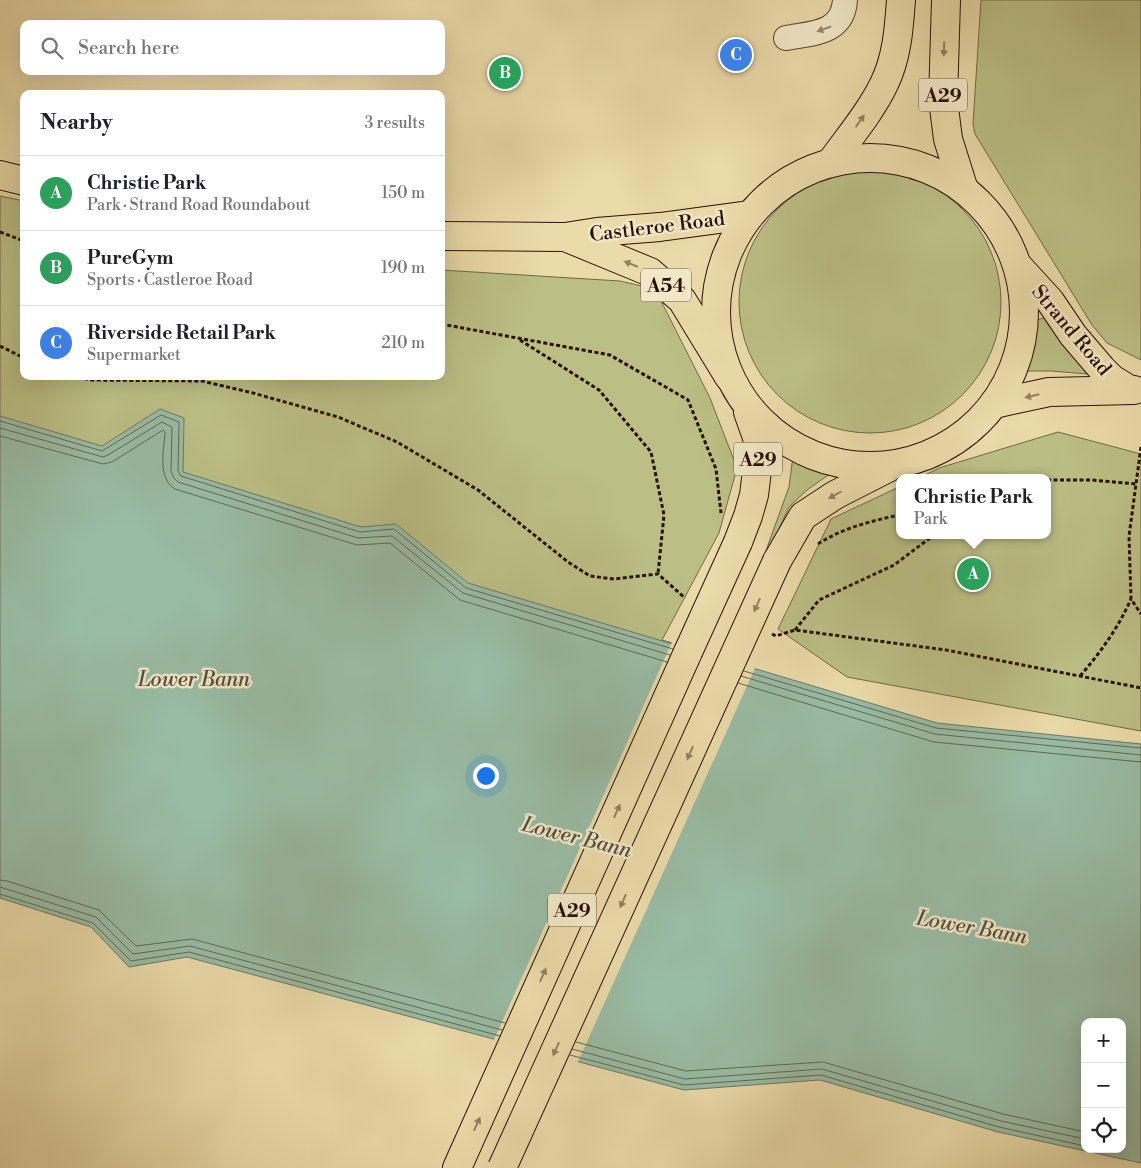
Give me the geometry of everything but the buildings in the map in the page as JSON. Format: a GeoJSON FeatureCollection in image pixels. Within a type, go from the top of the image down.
{"type":"FeatureCollection","features":[{"type":"Feature","properties":{"kind":"main road"},"geometry":{"type":"LineString","coordinates":[[832,161],[886,82],[897,42],[901,0]]}},
{"type":"Feature","properties":{"kind":"main road","name":"A29"},"geometry":{"type":"LineString","coordinates":[[946,0],[943,100],[948,139],[963,187]]}},
{"type":"Feature","properties":{"kind":"main road","name":"A29"},"geometry":{"type":"LineString","coordinates":[[457,1168],[688,652],[730,531],[748,516],[754,495],[760,446],[745,404],[729,377],[719,347],[715,317],[718,280],[730,246],[749,214],[786,181],[832,161],[878,156],[923,165],[963,187],[995,220],[1018,266],[1025,314],[1017,361],[994,404],[966,433],[932,454],[894,465],[835,495],[803,516],[777,561],[502,1168]]}},
{"type":"Feature","properties":{"kind":"main road"},"geometry":{"type":"LineString","coordinates":[[0,175],[20,180]]}},
{"type":"Feature","properties":{"kind":"main road","name":"Castleroe Road"},"geometry":{"type":"LineString","coordinates":[[445,236],[565,237],[597,232],[660,228],[749,214]]}},
{"type":"Feature","properties":{"kind":"main road","name":"Castleroe Road"},"geometry":{"type":"LineString","coordinates":[[565,237],[650,272],[682,300],[729,377]]}},
{"type":"Feature","properties":{"kind":"main road","name":"Strand Road"},"geometry":{"type":"LineString","coordinates":[[1018,266],[1050,301],[1079,342],[1102,370],[1112,379],[1135,391]]}},
{"type":"Feature","properties":{"kind":"main road","name":"Strand Road"},"geometry":{"type":"LineString","coordinates":[[994,404],[1049,392],[1135,391]]}},
{"type":"Feature","properties":{"kind":"main road","name":"A29"},"geometry":{"type":"LineString","coordinates":[[745,404],[774,434],[811,455],[852,466],[894,465]]}},
{"type":"Feature","properties":{"kind":"lane"},"geometry":{"type":"LineString","coordinates":[[786,38],[828,30],[840,20],[845,8],[845,0]]}},
{"type":"Feature","properties":{"kind":"path"},"geometry":{"type":"LineString","coordinates":[[0,232],[20,240]]}},
{"type":"Feature","properties":{"kind":"path"},"geometry":{"type":"LineString","coordinates":[[445,325],[610,355],[688,400],[716,469],[730,531]]}},
{"type":"Feature","properties":{"kind":"path"},"geometry":{"type":"LineString","coordinates":[[517,338],[599,390],[651,452],[664,515],[658,574]]}},
{"type":"Feature","properties":{"kind":"path"},"geometry":{"type":"LineString","coordinates":[[0,346],[20,356]]}},
{"type":"Feature","properties":{"kind":"path"},"geometry":{"type":"LineString","coordinates":[[89,380],[202,381],[338,417],[397,442],[478,490],[568,562],[590,576],[614,579]]}},
{"type":"Feature","properties":{"kind":"path"},"geometry":{"type":"LineString","coordinates":[[1080,676],[1120,624],[1131,599],[1130,536],[1141,447]]}},
{"type":"Feature","properties":{"kind":"path"},"geometry":{"type":"LineString","coordinates":[[1051,479],[1136,484]]}},
{"type":"Feature","properties":{"kind":"path"},"geometry":{"type":"LineString","coordinates":[[814,547],[826,539],[866,523],[896,516]]}},
{"type":"Feature","properties":{"kind":"path"},"geometry":{"type":"LineString","coordinates":[[929,539],[894,565],[819,600],[795,630],[946,650],[1141,688]]}},
{"type":"Feature","properties":{"kind":"path"},"geometry":{"type":"LineString","coordinates":[[1131,599],[1141,614]]}},
{"type":"Feature","properties":{"kind":"green space"},"geometry":{"type":"Polygon","coordinates":[[[981,0],[1141,0],[1141,360],[1107,343],[1092,325],[975,134],[973,124],[981,0]]]}},
{"type":"Feature","properties":{"kind":"green space"},"geometry":{"type":"Polygon","coordinates":[[[870,171],[896,174],[920,181],[943,193],[963,209],[979,229],[991,252],[998,276],[1001,302],[998,328],[991,352],[979,375],[963,395],[943,411],[920,423],[896,430],[870,433],[844,430],[820,423],[797,411],[777,395],[761,375],[749,352],[742,328],[739,302],[742,276],[749,252],[761,229],[777,209],[797,193],[820,181],[844,174],[870,171]]]}},
{"type":"Feature","properties":{"kind":"green space"},"geometry":{"type":"Polygon","coordinates":[[[0,196],[20,200],[20,380],[445,380],[445,270],[620,281],[655,289],[710,398],[737,468],[719,533],[662,640],[672,643],[666,656],[0,490],[0,196]]]}},
{"type":"Feature","properties":{"kind":"green space"},"geometry":{"type":"Polygon","coordinates":[[[1044,318],[1088,374],[1025,371],[1031,351],[1036,320],[1044,318]]]}},
{"type":"Feature","properties":{"kind":"green space"},"geometry":{"type":"Polygon","coordinates":[[[1058,432],[1141,454],[1141,731],[847,677],[778,629],[831,519],[896,488],[896,539],[1051,539],[1051,474],[927,474],[939,468],[1058,432]]]}},
{"type":"Feature","properties":{"kind":"green space"},"geometry":{"type":"Polygon","coordinates":[[[793,456],[834,471],[807,490],[789,507],[755,581],[789,487],[793,456]]]}},
{"type":"Feature","properties":{"kind":"water","name":"Lower Bann"},"geometry":{"type":"Polygon","coordinates":[[[160,409],[184,418],[183,472],[361,527],[396,524],[468,583],[937,723],[1141,744],[1141,1163],[1095,1153],[1126,1153],[1126,1018],[1081,1018],[1081,1150],[998,1132],[820,1080],[684,1090],[187,957],[129,967],[91,927],[0,898],[0,416],[102,446],[160,409]]]}},
{"type":"Feature","properties":{"kind":"pier"},"geometry":{"type":"Polygon","coordinates":[[[672,642],[756,666],[577,1064],[493,1042],[672,642]]]}},
{"type":"Feature","properties":{"kind":"place","name":"Riverside Retail Park"},"geometry":{"type":"Point","coordinates":[736,55]}},
{"type":"Feature","properties":{"kind":"place","name":"PureGym"},"geometry":{"type":"Point","coordinates":[505,73]}},
{"type":"Feature","properties":{"kind":"place","name":"Christie Park"},"geometry":{"type":"Point","coordinates":[973,574]}}]}
